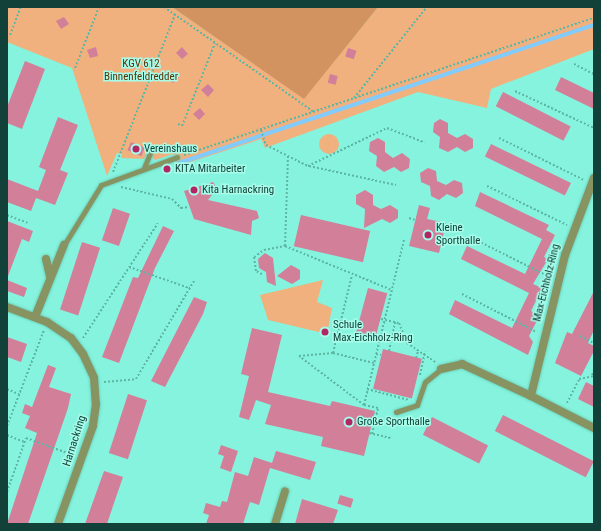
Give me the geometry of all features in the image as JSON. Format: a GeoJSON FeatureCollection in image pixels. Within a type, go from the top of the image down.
{"type":"FeatureCollection","features":[{"type":"Feature","properties":{"kind":"street","name":"Max-Eichholz-Ring"},"geometry":{"type":"LineString","coordinates":[[530,396],[558,281],[573,228],[592,181]]}},
{"type":"Feature","properties":{"kind":"street"},"geometry":{"type":"LineString","coordinates":[[35,317],[64,246]]}},
{"type":"Feature","properties":{"kind":"street"},"geometry":{"type":"LineString","coordinates":[[46,259],[49,281]]}},
{"type":"Feature","properties":{"kind":"street","name":"Harnackring"},"geometry":{"type":"LineString","coordinates":[[7,307],[47,322],[78,346],[95,384],[95,416],[82,458],[58,524]]}},
{"type":"Feature","properties":{"kind":"street"},"geometry":{"type":"LineString","coordinates":[[442,369],[462,364],[594,428]]}},
{"type":"Feature","properties":{"kind":"street"},"geometry":{"type":"LineString","coordinates":[[274,524],[284,492]]}},
{"type":"Feature","properties":{"kind":"lane"},"geometry":{"type":"LineString","coordinates":[[143,170],[150,153]]}},
{"type":"Feature","properties":{"kind":"lane"},"geometry":{"type":"LineString","coordinates":[[64,246],[97,190],[110,180],[170,162],[177,157]]}},
{"type":"Feature","properties":{"kind":"lane"},"geometry":{"type":"LineString","coordinates":[[396,412],[417,405],[425,382],[442,369]]}},
{"type":"Feature","properties":{"kind":"path"},"geometry":{"type":"LineString","coordinates":[[10,35],[21,7]]}},
{"type":"Feature","properties":{"kind":"path"},"geometry":{"type":"LineString","coordinates":[[75,68],[99,7]]}},
{"type":"Feature","properties":{"kind":"path"},"geometry":{"type":"LineString","coordinates":[[164,7],[314,112]]}},
{"type":"Feature","properties":{"kind":"path"},"geometry":{"type":"LineString","coordinates":[[353,99],[427,7]]}},
{"type":"Feature","properties":{"kind":"path"},"geometry":{"type":"LineString","coordinates":[[110,180],[174,14]]}},
{"type":"Feature","properties":{"kind":"path"},"geometry":{"type":"LineString","coordinates":[[177,157],[594,18]]}},
{"type":"Feature","properties":{"kind":"path"},"geometry":{"type":"LineString","coordinates":[[178,124],[182,126],[215,43]]}},
{"type":"Feature","properties":{"kind":"path"},"geometry":{"type":"LineString","coordinates":[[574,64],[594,74]]}},
{"type":"Feature","properties":{"kind":"path"},"geometry":{"type":"LineString","coordinates":[[515,91],[594,128]]}},
{"type":"Feature","properties":{"kind":"path"},"geometry":{"type":"LineString","coordinates":[[308,166],[388,128],[424,142]]}},
{"type":"Feature","properties":{"kind":"path"},"geometry":{"type":"LineString","coordinates":[[261,130],[266,145],[308,166],[396,185]]}},
{"type":"Feature","properties":{"kind":"path"},"geometry":{"type":"LineString","coordinates":[[499,138],[592,181]]}},
{"type":"Feature","properties":{"kind":"path"},"geometry":{"type":"LineString","coordinates":[[285,246],[288,156]]}},
{"type":"Feature","properties":{"kind":"path"},"geometry":{"type":"LineString","coordinates":[[487,186],[573,228]]}},
{"type":"Feature","properties":{"kind":"path"},"geometry":{"type":"LineString","coordinates":[[120,187],[172,199],[181,208],[189,207]]}},
{"type":"Feature","properties":{"kind":"path"},"geometry":{"type":"LineString","coordinates":[[7,215],[28,222]]}},
{"type":"Feature","properties":{"kind":"path"},"geometry":{"type":"LineString","coordinates":[[409,218],[415,220]]}},
{"type":"Feature","properties":{"kind":"path"},"geometry":{"type":"LineString","coordinates":[[78,346],[158,222]]}},
{"type":"Feature","properties":{"kind":"path"},"geometry":{"type":"LineString","coordinates":[[474,239],[558,281]]}},
{"type":"Feature","properties":{"kind":"path"},"geometry":{"type":"LineString","coordinates":[[364,405],[404,240]]}},
{"type":"Feature","properties":{"kind":"path"},"geometry":{"type":"LineString","coordinates":[[262,274],[256,271],[254,257],[264,250],[285,246],[392,290]]}},
{"type":"Feature","properties":{"kind":"path"},"geometry":{"type":"LineString","coordinates":[[129,267],[189,288]]}},
{"type":"Feature","properties":{"kind":"path"},"geometry":{"type":"LineString","coordinates":[[333,353],[352,274]]}},
{"type":"Feature","properties":{"kind":"path"},"geometry":{"type":"LineString","coordinates":[[95,384],[136,379],[194,281]]}},
{"type":"Feature","properties":{"kind":"path"},"geometry":{"type":"LineString","coordinates":[[462,294],[544,336]]}},
{"type":"Feature","properties":{"kind":"path"},"geometry":{"type":"LineString","coordinates":[[381,319],[399,324],[407,343],[418,351],[425,352],[442,369]]}},
{"type":"Feature","properties":{"kind":"path"},"geometry":{"type":"LineString","coordinates":[[7,426],[47,322]]}},
{"type":"Feature","properties":{"kind":"path"},"geometry":{"type":"LineString","coordinates":[[389,351],[395,322]]}},
{"type":"Feature","properties":{"kind":"path"},"geometry":{"type":"LineString","coordinates":[[580,336],[594,343]]}},
{"type":"Feature","properties":{"kind":"path"},"geometry":{"type":"LineString","coordinates":[[416,358],[418,351]]}},
{"type":"Feature","properties":{"kind":"path"},"geometry":{"type":"LineString","coordinates":[[419,379],[425,352]]}},
{"type":"Feature","properties":{"kind":"path"},"geometry":{"type":"LineString","coordinates":[[374,363],[333,353],[299,356],[364,405],[378,408],[371,433],[390,438]]}},
{"type":"Feature","properties":{"kind":"path"},"geometry":{"type":"LineString","coordinates":[[376,354],[381,355]]}},
{"type":"Feature","properties":{"kind":"path"},"geometry":{"type":"LineString","coordinates":[[562,412],[579,380],[593,376],[594,370]]}},
{"type":"Feature","properties":{"kind":"path"},"geometry":{"type":"LineString","coordinates":[[7,389],[19,394]]}},
{"type":"Feature","properties":{"kind":"path"},"geometry":{"type":"LineString","coordinates":[[367,390],[414,401]]}},
{"type":"Feature","properties":{"kind":"path"},"geometry":{"type":"LineString","coordinates":[[7,436],[24,442]]}},
{"type":"Feature","properties":{"kind":"path"},"geometry":{"type":"LineString","coordinates":[[7,492],[26,438],[82,458]]}},
{"type":"Feature","properties":{"kind":"green space","name":"KGV 612 Binnenfeldredder"},"geometry":{"type":"Polygon","coordinates":[[[7,7],[172,7],[304,98],[378,7],[594,7],[594,49],[491,89],[487,108],[418,92],[265,148],[261,139],[178,166],[173,154],[155,160],[147,152],[144,159],[121,158],[122,154],[117,153],[107,176],[72,68],[7,42],[7,7]]]}},
{"type":"Feature","properties":{"kind":"green space"},"geometry":{"type":"Polygon","coordinates":[[[329,134],[336,137],[339,144],[336,151],[329,154],[322,151],[319,144],[322,137],[329,134]]]}},
{"type":"Feature","properties":{"kind":"green space"},"geometry":{"type":"Polygon","coordinates":[[[323,280],[317,302],[332,308],[327,334],[268,320],[260,295],[323,280]]]}},
{"type":"Feature","properties":{"kind":"shaded area"},"geometry":{"type":"Polygon","coordinates":[[[172,7],[378,7],[304,99],[172,7]]]}},
{"type":"Feature","properties":{"kind":"building"},"geometry":{"type":"Polygon","coordinates":[[[64,17],[69,24],[61,29],[56,21],[64,17]]]}},
{"type":"Feature","properties":{"kind":"building"},"geometry":{"type":"Polygon","coordinates":[[[96,47],[98,56],[90,58],[87,50],[96,47]]]}},
{"type":"Feature","properties":{"kind":"building"},"geometry":{"type":"Polygon","coordinates":[[[182,47],[188,54],[182,59],[176,53],[182,47]]]}},
{"type":"Feature","properties":{"kind":"building"},"geometry":{"type":"Polygon","coordinates":[[[348,48],[357,51],[354,59],[345,57],[348,48]]]}},
{"type":"Feature","properties":{"kind":"building"},"geometry":{"type":"Polygon","coordinates":[[[25,61],[45,69],[22,129],[7,123],[7,107],[25,61]]]}},
{"type":"Feature","properties":{"kind":"building"},"geometry":{"type":"Polygon","coordinates":[[[172,71],[179,77],[173,83],[167,77],[172,71]]]}},
{"type":"Feature","properties":{"kind":"building"},"geometry":{"type":"Polygon","coordinates":[[[330,74],[338,76],[336,85],[328,83],[330,74]]]}},
{"type":"Feature","properties":{"kind":"building"},"geometry":{"type":"Polygon","coordinates":[[[561,77],[594,93],[594,109],[555,90],[561,77]]]}},
{"type":"Feature","properties":{"kind":"building"},"geometry":{"type":"Polygon","coordinates":[[[208,84],[214,90],[208,97],[201,90],[208,84]]]}},
{"type":"Feature","properties":{"kind":"building"},"geometry":{"type":"Polygon","coordinates":[[[503,92],[571,127],[563,141],[496,106],[503,92]]]}},
{"type":"Feature","properties":{"kind":"building"},"geometry":{"type":"Polygon","coordinates":[[[200,108],[205,114],[199,120],[193,114],[200,108]]]}},
{"type":"Feature","properties":{"kind":"building"},"geometry":{"type":"Polygon","coordinates":[[[58,117],[78,125],[60,170],[68,173],[55,205],[36,198],[31,211],[7,202],[7,179],[38,191],[46,170],[39,167],[58,117]]]}},
{"type":"Feature","properties":{"kind":"building"},"geometry":{"type":"Polygon","coordinates":[[[440,119],[448,123],[448,133],[457,138],[465,134],[473,139],[473,148],[465,152],[457,147],[448,152],[439,148],[440,137],[433,132],[434,123],[440,119]]]}},
{"type":"Feature","properties":{"kind":"building"},"geometry":{"type":"Polygon","coordinates":[[[378,138],[385,142],[385,152],[393,158],[402,153],[410,159],[409,168],[401,172],[394,167],[384,172],[376,166],[377,156],[369,151],[370,142],[378,138]]]}},
{"type":"Feature","properties":{"kind":"building","name":"Vereinshaus"},"geometry":{"type":"Polygon","coordinates":[[[131,142],[145,148],[141,156],[127,150],[131,142]]]}},
{"type":"Feature","properties":{"kind":"building"},"geometry":{"type":"Polygon","coordinates":[[[491,144],[571,183],[565,196],[485,157],[491,144]]]}},
{"type":"Feature","properties":{"kind":"building"},"geometry":{"type":"Polygon","coordinates":[[[428,168],[436,171],[437,181],[446,185],[454,180],[462,183],[463,193],[456,198],[447,194],[439,200],[431,196],[430,186],[421,182],[420,173],[428,168]]]}},
{"type":"Feature","properties":{"kind":"building"},"geometry":{"type":"Polygon","coordinates":[[[213,182],[217,188],[208,200],[257,211],[259,218],[252,221],[251,235],[194,219],[184,191],[213,182]]]}},
{"type":"Feature","properties":{"kind":"building"},"geometry":{"type":"Polygon","coordinates":[[[365,190],[373,195],[373,205],[381,209],[390,205],[398,210],[398,218],[390,223],[382,219],[364,228],[365,209],[356,204],[356,195],[365,190]]]}},
{"type":"Feature","properties":{"kind":"building"},"geometry":{"type":"Polygon","coordinates":[[[480,192],[549,225],[546,230],[555,235],[544,257],[548,259],[533,284],[542,288],[531,311],[540,315],[529,336],[533,342],[528,355],[449,314],[455,300],[512,328],[529,293],[461,259],[467,246],[525,274],[542,239],[475,206],[480,192]]]}},
{"type":"Feature","properties":{"kind":"building","name":"Kleine Sporthalle"},"geometry":{"type":"Polygon","coordinates":[[[419,205],[430,208],[427,219],[446,223],[439,253],[409,246],[419,205]]]}},
{"type":"Feature","properties":{"kind":"building"},"geometry":{"type":"Polygon","coordinates":[[[113,208],[130,214],[119,246],[102,240],[113,208]]]}},
{"type":"Feature","properties":{"kind":"building"},"geometry":{"type":"Polygon","coordinates":[[[301,215],[370,231],[363,262],[294,246],[301,215]]]}},
{"type":"Feature","properties":{"kind":"building"},"geometry":{"type":"Polygon","coordinates":[[[7,221],[33,231],[29,242],[22,239],[8,276],[7,221]]]}},
{"type":"Feature","properties":{"kind":"building"},"geometry":{"type":"Polygon","coordinates":[[[163,226],[174,231],[155,268],[119,363],[102,357],[133,277],[138,278],[163,226]]]}},
{"type":"Feature","properties":{"kind":"building"},"geometry":{"type":"Polygon","coordinates":[[[82,242],[100,248],[78,315],[60,310],[82,242]]]}},
{"type":"Feature","properties":{"kind":"building"},"geometry":{"type":"Polygon","coordinates":[[[265,253],[273,258],[276,286],[267,282],[266,272],[259,268],[258,259],[265,253]]]}},
{"type":"Feature","properties":{"kind":"building"},"geometry":{"type":"Polygon","coordinates":[[[291,265],[300,270],[300,279],[292,284],[277,276],[291,265]]]}},
{"type":"Feature","properties":{"kind":"building"},"geometry":{"type":"Polygon","coordinates":[[[7,280],[27,288],[24,297],[7,291],[7,280]]]}},
{"type":"Feature","properties":{"kind":"building"},"geometry":{"type":"Polygon","coordinates":[[[368,288],[387,293],[375,341],[355,335],[368,288]]]}},
{"type":"Feature","properties":{"kind":"building"},"geometry":{"type":"Polygon","coordinates":[[[594,291],[594,330],[588,343],[594,346],[594,351],[581,376],[555,363],[567,332],[572,334],[594,291]]]}},
{"type":"Feature","properties":{"kind":"building"},"geometry":{"type":"Polygon","coordinates":[[[194,297],[207,302],[203,314],[165,387],[151,381],[194,297]]]}},
{"type":"Feature","properties":{"kind":"building"},"geometry":{"type":"Polygon","coordinates":[[[252,328],[282,335],[268,392],[330,406],[332,401],[375,411],[364,456],[321,446],[323,437],[265,424],[271,405],[256,400],[249,420],[239,417],[249,376],[241,374],[252,328]]]}},
{"type":"Feature","properties":{"kind":"building"},"geometry":{"type":"Polygon","coordinates":[[[7,337],[27,344],[21,362],[7,357],[7,337]]]}},
{"type":"Feature","properties":{"kind":"building"},"geometry":{"type":"Polygon","coordinates":[[[383,349],[422,359],[412,398],[373,389],[383,349]]]}},
{"type":"Feature","properties":{"kind":"building"},"geometry":{"type":"Polygon","coordinates":[[[48,365],[56,368],[49,387],[71,394],[68,408],[28,524],[7,524],[37,433],[25,428],[30,416],[22,413],[25,404],[32,407],[48,365]]]}},
{"type":"Feature","properties":{"kind":"building"},"geometry":{"type":"Polygon","coordinates":[[[586,382],[594,386],[594,407],[578,399],[586,382]]]}},
{"type":"Feature","properties":{"kind":"building"},"geometry":{"type":"Polygon","coordinates":[[[128,394],[147,400],[128,459],[109,453],[128,394]]]}},
{"type":"Feature","properties":{"kind":"building"},"geometry":{"type":"Polygon","coordinates":[[[503,415],[594,461],[586,477],[495,431],[503,415]]]}},
{"type":"Feature","properties":{"kind":"building"},"geometry":{"type":"Polygon","coordinates":[[[432,417],[488,446],[479,463],[423,435],[432,417]]]}},
{"type":"Feature","properties":{"kind":"building"},"geometry":{"type":"Polygon","coordinates":[[[221,445],[238,451],[231,472],[220,468],[224,456],[218,454],[221,445]]]}},
{"type":"Feature","properties":{"kind":"building"},"geometry":{"type":"Polygon","coordinates":[[[276,451],[316,462],[310,480],[270,468],[259,505],[250,502],[243,524],[206,524],[209,515],[203,513],[206,503],[220,507],[222,501],[227,502],[235,472],[248,476],[254,457],[272,463],[276,451]]]}},
{"type":"Feature","properties":{"kind":"building"},"geometry":{"type":"Polygon","coordinates":[[[104,471],[123,477],[107,524],[85,524],[104,471]]]}},
{"type":"Feature","properties":{"kind":"building"},"geometry":{"type":"Polygon","coordinates":[[[340,495],[353,499],[351,508],[337,504],[340,495]]]}},
{"type":"Feature","properties":{"kind":"building"},"geometry":{"type":"Polygon","coordinates":[[[302,499],[338,510],[333,524],[295,524],[302,499]]]}},
{"type":"Feature","properties":{"kind":"waterway"},"geometry":{"type":"LineString","coordinates":[[179,163],[594,25]]}},
{"type":"Feature","properties":{"kind":"place","name":"Vereinshaus"},"geometry":{"type":"Point","coordinates":[136,149]}},
{"type":"Feature","properties":{"kind":"place","name":"KITA Mitarbeiter"},"geometry":{"type":"Point","coordinates":[167,169]}},
{"type":"Feature","properties":{"kind":"place","name":"Kita Harnackring"},"geometry":{"type":"Point","coordinates":[194,190]}},
{"type":"Feature","properties":{"kind":"place","name":"Kleine Sporthalle"},"geometry":{"type":"Point","coordinates":[428,235]}},
{"type":"Feature","properties":{"kind":"place","name":"Schule Max-Eichholz-Ring"},"geometry":{"type":"Point","coordinates":[325,332]}},
{"type":"Feature","properties":{"kind":"place","name":"Große Sporthalle"},"geometry":{"type":"Point","coordinates":[349,422]}}]}
